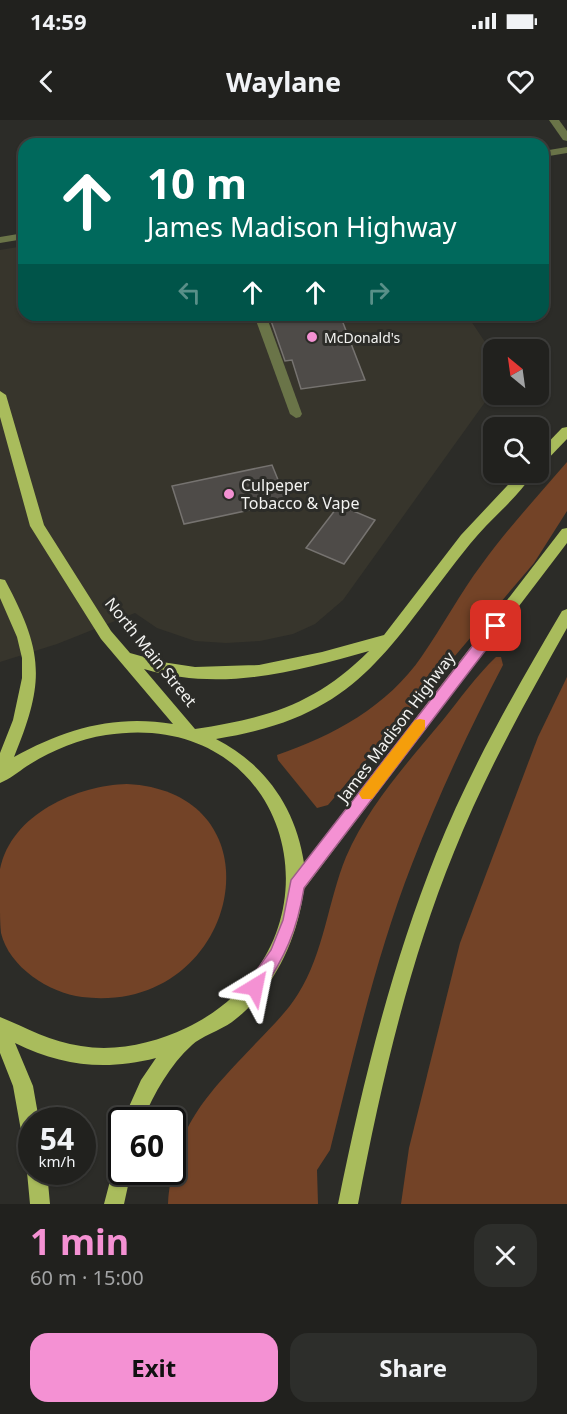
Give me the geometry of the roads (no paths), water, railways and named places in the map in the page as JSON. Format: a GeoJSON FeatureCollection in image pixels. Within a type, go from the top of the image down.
{"type":"FeatureCollection","features":[{"type":"Feature","properties":{"kind":"main road","name":"North Main Street"},"geometry":{"type":"LineString","coordinates":[[0,395],[37,526],[97,623],[192,736]]}},
{"type":"Feature","properties":{"kind":"main road"},"geometry":{"type":"LineString","coordinates":[[549,449],[567,430]]}},
{"type":"Feature","properties":{"kind":"main road"},"geometry":{"type":"LineString","coordinates":[[192,736],[241,729],[311,705],[348,681],[388,640],[466,539],[518,483]]}},
{"type":"Feature","properties":{"kind":"main road","name":"James Madison Highway"},"geometry":{"type":"LineString","coordinates":[[297,885],[567,533]]}},
{"type":"Feature","properties":{"kind":"main road","name":"North Main Street"},"geometry":{"type":"LineString","coordinates":[[0,584],[16,613],[29,647],[31,665],[26,710],[0,775]]}},
{"type":"Feature","properties":{"kind":"main road"},"geometry":{"type":"LineString","coordinates":[[348,1204],[363,1124],[389,1022],[435,880],[466,805],[507,721],[567,615]]}},
{"type":"Feature","properties":{"kind":"main road"},"geometry":{"type":"LineString","coordinates":[[127,657],[176,673],[242,674],[294,667],[388,640]]}},
{"type":"Feature","properties":{"kind":"main road","name":"North Main Street"},"geometry":{"type":"LineString","coordinates":[[0,775],[50,744],[92,730],[125,726],[160,727],[192,736],[222,749],[248,767],[270,792],[286,820],[292,841],[297,885],[291,920],[277,955],[255,987],[226,1015],[190,1036],[152,1051],[110,1057],[69,1054],[32,1043],[0,1028]]}},
{"type":"Feature","properties":{"kind":"main road","name":"North Main Street"},"geometry":{"type":"LineString","coordinates":[[0,1028],[23,1086],[27,1107]]}},
{"type":"Feature","properties":{"kind":"main road","name":"North Main Street"},"geometry":{"type":"LineString","coordinates":[[139,1107],[151,1078],[165,1059],[190,1036]]}},
{"type":"Feature","properties":{"kind":"main road"},"geometry":{"type":"LineString","coordinates":[[38,1185],[40,1204]]}},
{"type":"Feature","properties":{"kind":"main road"},"geometry":{"type":"LineString","coordinates":[[114,1204],[118,1185]]}},
{"type":"Feature","properties":{"kind":"street"},"geometry":{"type":"LineString","coordinates":[[554,120],[567,138]]}},
{"type":"Feature","properties":{"kind":"street"},"geometry":{"type":"LineString","coordinates":[[549,153],[567,150]]}},
{"type":"Feature","properties":{"kind":"street"},"geometry":{"type":"LineString","coordinates":[[0,240],[18,237]]}},
{"type":"Feature","properties":{"kind":"street"},"geometry":{"type":"LineString","coordinates":[[262,321],[296,414]]}},
{"type":"Feature","properties":{"kind":"place","name":"McDonald's"},"geometry":{"type":"Point","coordinates":[312,337]}},
{"type":"Feature","properties":{"kind":"place","name":"Culpeper Tobacco & Vape"},"geometry":{"type":"Point","coordinates":[229,494]}}]}
